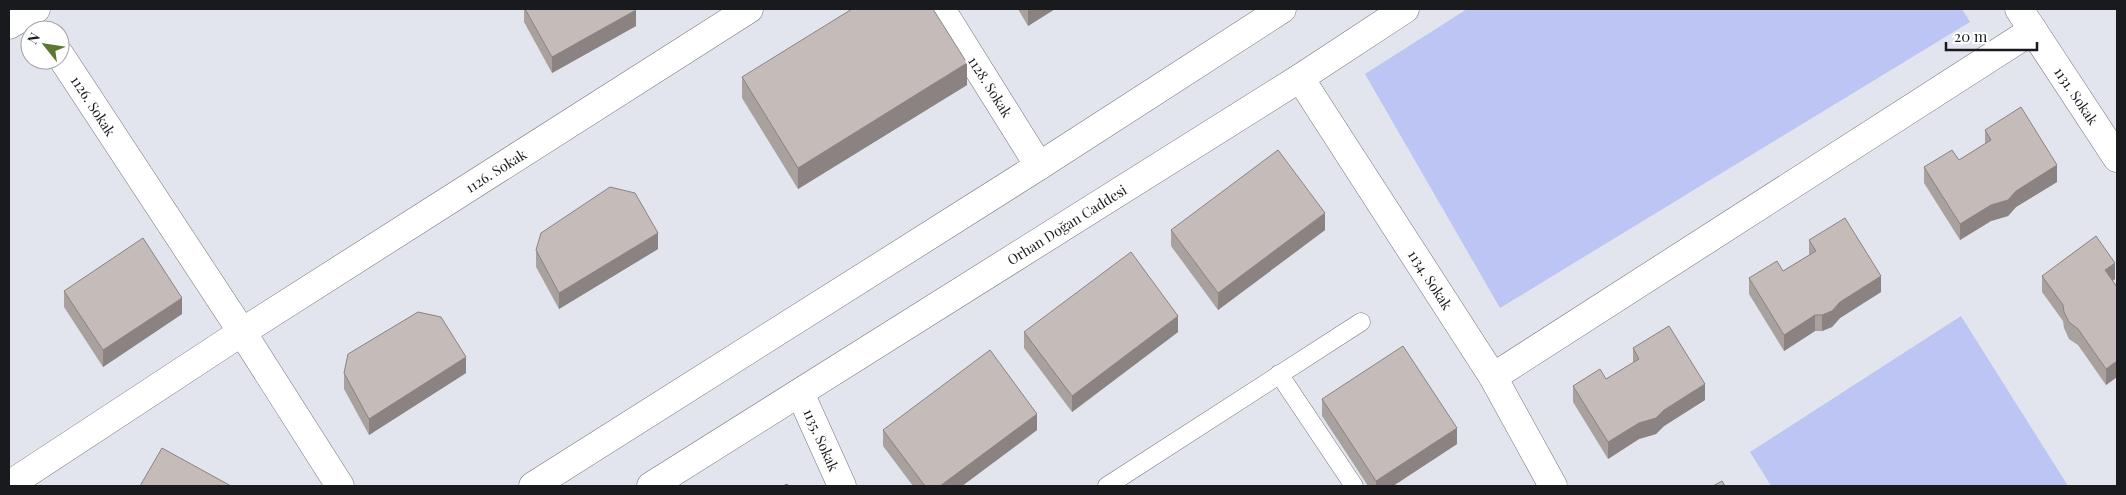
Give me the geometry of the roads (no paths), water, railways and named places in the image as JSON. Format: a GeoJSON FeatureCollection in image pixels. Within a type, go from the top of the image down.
{"type":"FeatureCollection","features":[{"type":"Feature","properties":{"kind":"street","name":"1126. Sokak"},"geometry":{"type":"LineString","coordinates":[[9,485],[242,332],[749,9]]}},
{"type":"Feature","properties":{"kind":"street","name":"1128. Sokak"},"geometry":{"type":"LineString","coordinates":[[941,9],[1039,166]]}},
{"type":"Feature","properties":{"kind":"street"},"geometry":{"type":"LineString","coordinates":[[533,486],[1039,166],[1282,9]]}},
{"type":"Feature","properties":{"kind":"street","name":"Orhan Doğan Caddesi"},"geometry":{"type":"LineString","coordinates":[[651,486],[1300,78],[1405,9]]}},
{"type":"Feature","properties":{"kind":"street"},"geometry":{"type":"LineString","coordinates":[[1493,377],[2026,20]]}},
{"type":"Feature","properties":{"kind":"street","name":"1131. Sokak"},"geometry":{"type":"LineString","coordinates":[[2026,20],[2117,158]]}},
{"type":"Feature","properties":{"kind":"street","name":"1126. Sokak"},"geometry":{"type":"LineString","coordinates":[[70,70],[242,332],[340,486]]}},
{"type":"Feature","properties":{"kind":"street","name":"1134. Sokak"},"geometry":{"type":"LineString","coordinates":[[1300,78],[1493,377],[1553,486]]}},
{"type":"Feature","properties":{"kind":"street","name":"1135. Sokak"},"geometry":{"type":"LineString","coordinates":[[800,393],[842,486]]}},
{"type":"Feature","properties":{"kind":"lane"},"geometry":{"type":"LineString","coordinates":[[1108,486],[1361,322]]}},
{"type":"Feature","properties":{"kind":"lane"},"geometry":{"type":"LineString","coordinates":[[1279,374],[1354,486]]}}]}
